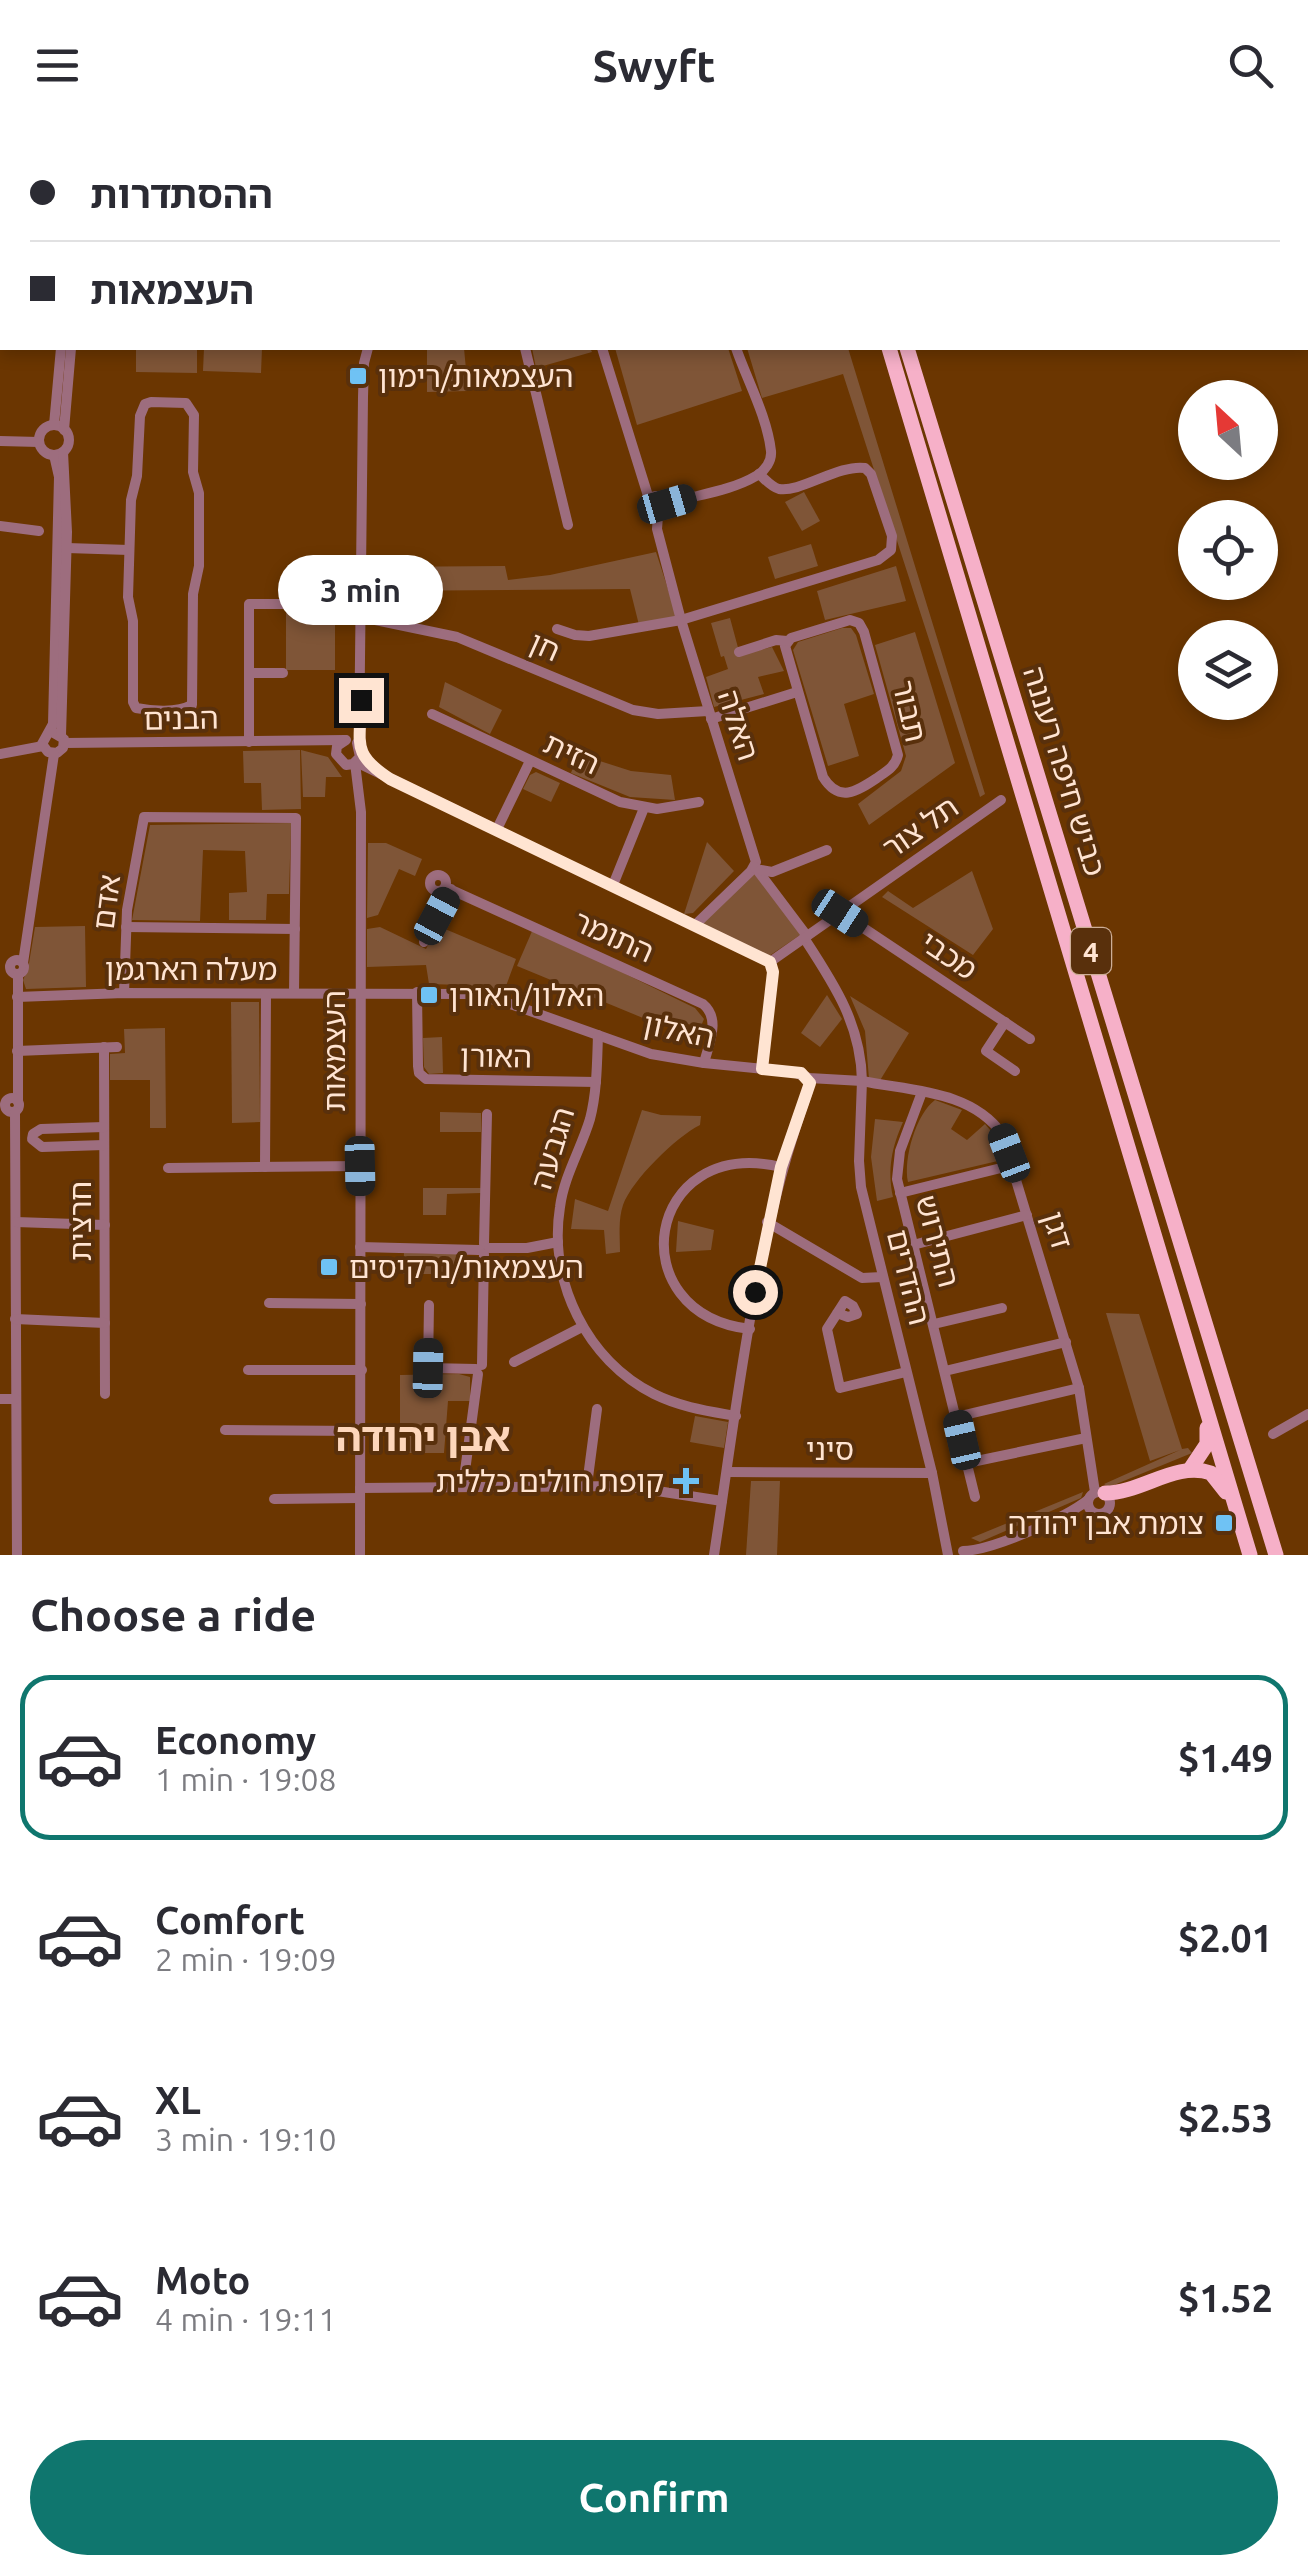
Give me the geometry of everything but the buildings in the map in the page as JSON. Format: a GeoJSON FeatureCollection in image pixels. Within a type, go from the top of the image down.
{"type":"FeatureCollection","features":[{"type":"Feature","properties":{"kind":"highway","name":"כביש חיפה רעננה"},"geometry":{"type":"LineString","coordinates":[[890,350],[1250,1555]]}},
{"type":"Feature","properties":{"kind":"highway","name":"כביש חיפה רעננה"},"geometry":{"type":"LineString","coordinates":[[908,350],[1276,1555]]}},
{"type":"Feature","properties":{"kind":"highway"},"geometry":{"type":"LineString","coordinates":[[1191,1468],[1208,1444],[1206,1409]]}},
{"type":"Feature","properties":{"kind":"highway"},"geometry":{"type":"LineString","coordinates":[[1098,1501],[1191,1468],[1211,1473],[1235,1509]]}},
{"type":"Feature","properties":{"kind":"street"},"geometry":{"type":"LineString","coordinates":[[59,737],[43,738],[48,752],[60,752],[58,454],[69,441],[59,428],[61,350]]}},
{"type":"Feature","properties":{"kind":"street"},"geometry":{"type":"LineString","coordinates":[[59,428],[70,350]]}},
{"type":"Feature","properties":{"kind":"street"},"geometry":{"type":"LineString","coordinates":[[361,350],[364,363]]}},
{"type":"Feature","properties":{"kind":"street"},"geometry":{"type":"LineString","coordinates":[[367,350],[364,363],[361,721],[351,753],[385,776],[770,962],[773,972],[762,1069]]}},
{"type":"Feature","properties":{"kind":"street"},"geometry":{"type":"LineString","coordinates":[[525,350],[568,525]]}},
{"type":"Feature","properties":{"kind":"street"},"geometry":{"type":"LineString","coordinates":[[603,350],[649,499],[647,511],[658,516],[665,512],[667,504]]}},
{"type":"Feature","properties":{"kind":"street"},"geometry":{"type":"LineString","coordinates":[[667,504],[759,474],[766,468],[771,451],[737,350]]}},
{"type":"Feature","properties":{"kind":"street"},"geometry":{"type":"LineString","coordinates":[[150,402],[186,403],[194,416],[193,472],[199,493],[199,566],[193,594],[192,698],[188,708],[143,710],[133,702],[129,550],[142,410],[150,402]]}},
{"type":"Feature","properties":{"kind":"street"},"geometry":{"type":"LineString","coordinates":[[58,454],[45,453],[39,442],[41,432],[59,428]]}},
{"type":"Feature","properties":{"kind":"street"},"geometry":{"type":"LineString","coordinates":[[0,441],[39,442]]}},
{"type":"Feature","properties":{"kind":"street"},"geometry":{"type":"LineString","coordinates":[[58,454],[67,491],[59,737]]}},
{"type":"Feature","properties":{"kind":"street"},"geometry":{"type":"LineString","coordinates":[[558,628],[589,636],[681,620],[878,560],[892,550],[892,536],[866,468],[853,468],[785,489],[771,485],[759,474]]}},
{"type":"Feature","properties":{"kind":"street"},"geometry":{"type":"LineString","coordinates":[[649,499],[661,496],[667,504]]}},
{"type":"Feature","properties":{"kind":"street","name":"האלה"},"geometry":{"type":"LineString","coordinates":[[658,516],[657,529],[681,620],[756,866]]}},
{"type":"Feature","properties":{"kind":"street"},"geometry":{"type":"LineString","coordinates":[[0,526],[39,531]]}},
{"type":"Feature","properties":{"kind":"street"},"geometry":{"type":"LineString","coordinates":[[67,548],[129,550]]}},
{"type":"Feature","properties":{"kind":"street"},"geometry":{"type":"LineString","coordinates":[[248,742],[249,604],[284,604]]}},
{"type":"Feature","properties":{"kind":"street","name":"חן"},"geometry":{"type":"LineString","coordinates":[[361,617],[471,642],[634,710],[709,715]]}},
{"type":"Feature","properties":{"kind":"street","name":"תבור"},"geometry":{"type":"LineString","coordinates":[[845,620],[858,623],[897,747],[897,761],[858,791],[846,795],[834,791],[823,777],[797,692],[785,652],[787,641],[845,620]]}},
{"type":"Feature","properties":{"kind":"street"},"geometry":{"type":"LineString","coordinates":[[739,652],[776,640],[787,641]]}},
{"type":"Feature","properties":{"kind":"street"},"geometry":{"type":"LineString","coordinates":[[249,673],[283,673]]}},
{"type":"Feature","properties":{"kind":"street"},"geometry":{"type":"LineString","coordinates":[[709,715],[797,692]]}},
{"type":"Feature","properties":{"kind":"street","name":"הזית"},"geometry":{"type":"LineString","coordinates":[[432,714],[609,798],[644,808],[699,802]]}},
{"type":"Feature","properties":{"kind":"street","name":"הבנים"},"geometry":{"type":"LineString","coordinates":[[59,737],[299,741],[351,753]]}},
{"type":"Feature","properties":{"kind":"street"},"geometry":{"type":"LineString","coordinates":[[0,754],[43,746]]}},
{"type":"Feature","properties":{"kind":"street","name":"העצמאות"},"geometry":{"type":"LineString","coordinates":[[351,753],[361,812],[360,1555]]}},
{"type":"Feature","properties":{"kind":"street"},"geometry":{"type":"LineString","coordinates":[[17,1555],[16,1222],[10,1104],[17,1079],[18,997],[13,965],[24,943],[54,754]]}},
{"type":"Feature","properties":{"kind":"street"},"geometry":{"type":"LineString","coordinates":[[497,829],[530,761]]}},
{"type":"Feature","properties":{"kind":"street"},"geometry":{"type":"LineString","coordinates":[[357,791],[367,778],[385,776]]}},
{"type":"Feature","properties":{"kind":"street","name":"תל צור"},"geometry":{"type":"LineString","coordinates":[[770,962],[1002,800]]}},
{"type":"Feature","properties":{"kind":"street"},"geometry":{"type":"LineString","coordinates":[[613,885],[644,808]]}},
{"type":"Feature","properties":{"kind":"street","name":"אדם"},"geometry":{"type":"LineString","coordinates":[[124,993],[126,927],[144,818],[296,818],[294,928]]}},
{"type":"Feature","properties":{"kind":"street"},"geometry":{"type":"LineString","coordinates":[[695,925],[756,866],[769,873],[827,850]]}},
{"type":"Feature","properties":{"kind":"street","name":"ההדרים"},"geometry":{"type":"LineString","coordinates":[[756,866],[806,937],[852,1019],[862,1064],[859,1173],[946,1534],[958,1553]]}},
{"type":"Feature","properties":{"kind":"street","name":"התומר"},"geometry":{"type":"LineString","coordinates":[[424,942],[448,888],[703,1004],[711,1010],[714,1022],[704,1063]]}},
{"type":"Feature","properties":{"kind":"street","name":"מכבי"},"geometry":{"type":"LineString","coordinates":[[840,913],[1030,1038]]}},
{"type":"Feature","properties":{"kind":"street"},"geometry":{"type":"LineString","coordinates":[[126,927],[294,928],[294,993]]}},
{"type":"Feature","properties":{"kind":"street","name":"מעלה הארגמן"},"geometry":{"type":"LineString","coordinates":[[18,997],[416,992],[493,998],[598,1035]]}},
{"type":"Feature","properties":{"kind":"street","name":"האורן"},"geometry":{"type":"LineString","coordinates":[[416,992],[418,1066],[426,1079],[596,1082]]}},
{"type":"Feature","properties":{"kind":"street"},"geometry":{"type":"LineString","coordinates":[[265,1167],[266,994]]}},
{"type":"Feature","properties":{"kind":"street"},"geometry":{"type":"LineString","coordinates":[[1004,1022],[986,1051],[1016,1071]]}},
{"type":"Feature","properties":{"kind":"street","name":"האלון"},"geometry":{"type":"LineString","coordinates":[[598,1035],[651,1054],[794,1072],[809,1078]]}},
{"type":"Feature","properties":{"kind":"street","name":"הגבעה"},"geometry":{"type":"LineString","coordinates":[[598,1035],[590,1120],[563,1192],[558,1242],[562,1274],[582,1328],[602,1354],[640,1386],[674,1402],[736,1416]]}},
{"type":"Feature","properties":{"kind":"street"},"geometry":{"type":"LineString","coordinates":[[16,1051],[117,1047]]}},
{"type":"Feature","properties":{"kind":"street","name":"חרצית"},"geometry":{"type":"LineString","coordinates":[[104,1048],[106,1394]]}},
{"type":"Feature","properties":{"kind":"street"},"geometry":{"type":"LineString","coordinates":[[714,1555],[767,1222],[781,1167],[809,1078],[862,1081]]}},
{"type":"Feature","properties":{"kind":"street","name":"דגן"},"geometry":{"type":"LineString","coordinates":[[862,1081],[965,1103],[993,1121],[1002,1134],[1079,1388],[1098,1501]]}},
{"type":"Feature","properties":{"kind":"street","name":"התירוש"},"geometry":{"type":"LineString","coordinates":[[922,1092],[900,1151],[900,1193],[975,1497]]}},
{"type":"Feature","properties":{"kind":"street"},"geometry":{"type":"LineString","coordinates":[[463,1486],[479,1369],[488,1114]]}},
{"type":"Feature","properties":{"kind":"street"},"geometry":{"type":"LineString","coordinates":[[104,1127],[42,1129],[32,1134],[34,1142],[42,1147],[104,1146]]}},
{"type":"Feature","properties":{"kind":"street"},"geometry":{"type":"LineString","coordinates":[[750,1329],[712,1320],[680,1294],[668,1273],[664,1232],[688,1185],[712,1169],[739,1161],[781,1167]]}},
{"type":"Feature","properties":{"kind":"street"},"geometry":{"type":"LineString","coordinates":[[168,1168],[360,1166]]}},
{"type":"Feature","properties":{"kind":"street"},"geometry":{"type":"LineString","coordinates":[[900,1193],[1013,1166]]}},
{"type":"Feature","properties":{"kind":"street"},"geometry":{"type":"LineString","coordinates":[[913,1245],[1028,1215]]}},
{"type":"Feature","properties":{"kind":"street"},"geometry":{"type":"LineString","coordinates":[[16,1222],[104,1225]]}},
{"type":"Feature","properties":{"kind":"street"},"geometry":{"type":"LineString","coordinates":[[767,1222],[862,1278],[882,1277]]}},
{"type":"Feature","properties":{"kind":"street"},"geometry":{"type":"LineString","coordinates":[[360,1247],[526,1248],[558,1242]]}},
{"type":"Feature","properties":{"kind":"street"},"geometry":{"type":"LineString","coordinates":[[0,1258],[15,1258]]}},
{"type":"Feature","properties":{"kind":"street"},"geometry":{"type":"LineString","coordinates":[[269,1303],[361,1304]]}},
{"type":"Feature","properties":{"kind":"street"},"geometry":{"type":"LineString","coordinates":[[429,1305],[428,1368],[479,1369]]}},
{"type":"Feature","properties":{"kind":"street"},"geometry":{"type":"LineString","coordinates":[[934,1324],[1002,1308]]}},
{"type":"Feature","properties":{"kind":"street"},"geometry":{"type":"LineString","coordinates":[[837,1313],[827,1329],[840,1388],[906,1372]]}},
{"type":"Feature","properties":{"kind":"street"},"geometry":{"type":"LineString","coordinates":[[15,1318],[105,1322]]}},
{"type":"Feature","properties":{"kind":"street"},"geometry":{"type":"LineString","coordinates":[[514,1362],[582,1328]]}},
{"type":"Feature","properties":{"kind":"street"},"geometry":{"type":"LineString","coordinates":[[945,1371],[1066,1342]]}},
{"type":"Feature","properties":{"kind":"street"},"geometry":{"type":"LineString","coordinates":[[248,1370],[362,1370]]}},
{"type":"Feature","properties":{"kind":"street"},"geometry":{"type":"LineString","coordinates":[[956,1417],[1079,1388]]}},
{"type":"Feature","properties":{"kind":"street"},"geometry":{"type":"LineString","coordinates":[[0,1398],[16,1398]]}},
{"type":"Feature","properties":{"kind":"street"},"geometry":{"type":"LineString","coordinates":[[587,1485],[598,1409]]}},
{"type":"Feature","properties":{"kind":"street"},"geometry":{"type":"LineString","coordinates":[[1273,1434],[1308,1414]]}},
{"type":"Feature","properties":{"kind":"street"},"geometry":{"type":"LineString","coordinates":[[225,1430],[361,1431]]}},
{"type":"Feature","properties":{"kind":"street"},"geometry":{"type":"LineString","coordinates":[[967,1463],[1086,1438]]}},
{"type":"Feature","properties":{"kind":"street","name":"סיני"},"geometry":{"type":"LineString","coordinates":[[727,1472],[932,1474]]}},
{"type":"Feature","properties":{"kind":"street"},"geometry":{"type":"LineString","coordinates":[[274,1499],[463,1486],[587,1485],[634,1486],[722,1502]]}},
{"type":"Feature","properties":{"kind":"street"},"geometry":{"type":"LineString","coordinates":[[958,1553],[984,1551],[1098,1501]]}},
{"type":"Feature","properties":{"kind":"shaded area"},"geometry":{"type":"Polygon","coordinates":[[[136,350],[197,350],[197,373],[136,372],[136,350]]]}},
{"type":"Feature","properties":{"kind":"shaded area"},"geometry":{"type":"Polygon","coordinates":[[[204,350],[262,350],[261,373],[203,371],[204,350]]]}},
{"type":"Feature","properties":{"kind":"shaded area"},"geometry":{"type":"Polygon","coordinates":[[[427,350],[464,350],[468,391],[427,392],[427,350]]]}},
{"type":"Feature","properties":{"kind":"shaded area"},"geometry":{"type":"Polygon","coordinates":[[[532,350],[592,352],[536,368],[532,350]]]}},
{"type":"Feature","properties":{"kind":"shaded area"},"geometry":{"type":"Polygon","coordinates":[[[616,350],[729,350],[742,391],[637,425],[616,350]]]}},
{"type":"Feature","properties":{"kind":"shaded area"},"geometry":{"type":"Polygon","coordinates":[[[748,350],[849,350],[985,794],[980,797],[843,374],[762,398],[748,350]]]}},
{"type":"Feature","properties":{"kind":"shaded area"},"geometry":{"type":"Polygon","coordinates":[[[804,492],[820,521],[802,531],[785,502],[804,492]]]}},
{"type":"Feature","properties":{"kind":"shaded area"},"geometry":{"type":"Polygon","coordinates":[[[811,544],[818,566],[775,579],[768,557],[811,544]]]}},
{"type":"Feature","properties":{"kind":"shaded area"},"geometry":{"type":"Polygon","coordinates":[[[656,552],[677,617],[639,625],[630,589],[371,591],[371,567],[505,566],[508,580],[656,552]]]}},
{"type":"Feature","properties":{"kind":"shaded area"},"geometry":{"type":"Polygon","coordinates":[[[896,566],[906,601],[825,620],[817,591],[896,566]]]}},
{"type":"Feature","properties":{"kind":"shaded area"},"geometry":{"type":"Polygon","coordinates":[[[286,606],[335,606],[335,670],[286,670],[286,606]]]}},
{"type":"Feature","properties":{"kind":"shaded area"},"geometry":{"type":"Polygon","coordinates":[[[730,618],[740,655],[772,647],[784,671],[758,677],[764,694],[714,707],[706,677],[728,669],[711,623],[730,618]]]}},
{"type":"Feature","properties":{"kind":"shaded area"},"geometry":{"type":"Polygon","coordinates":[[[851,628],[856,635],[874,694],[844,704],[859,756],[828,766],[793,650],[798,642],[851,628]]]}},
{"type":"Feature","properties":{"kind":"shaded area"},"geometry":{"type":"Polygon","coordinates":[[[915,632],[955,763],[869,825],[858,804],[901,771],[906,756],[875,645],[915,632]]]}},
{"type":"Feature","properties":{"kind":"shaded area"},"geometry":{"type":"Polygon","coordinates":[[[445,682],[502,710],[490,734],[439,707],[445,682]]]}},
{"type":"Feature","properties":{"kind":"shaded area"},"geometry":{"type":"Polygon","coordinates":[[[300,750],[301,809],[262,810],[261,783],[244,783],[243,751],[300,750]]]}},
{"type":"Feature","properties":{"kind":"shaded area"},"geometry":{"type":"Polygon","coordinates":[[[301,750],[328,757],[342,777],[326,777],[325,797],[303,797],[301,750]]]}},
{"type":"Feature","properties":{"kind":"shaded area"},"geometry":{"type":"Polygon","coordinates":[[[578,754],[631,771],[671,775],[675,800],[630,797],[571,773],[578,754]]]}},
{"type":"Feature","properties":{"kind":"shaded area"},"geometry":{"type":"Polygon","coordinates":[[[536,772],[560,783],[551,802],[523,789],[536,772]]]}},
{"type":"Feature","properties":{"kind":"shaded area"},"geometry":{"type":"Polygon","coordinates":[[[291,823],[289,894],[267,894],[266,920],[229,920],[229,893],[247,892],[245,851],[203,850],[200,921],[132,920],[150,825],[291,823]]]}},
{"type":"Feature","properties":{"kind":"shaded area"},"geometry":{"type":"Polygon","coordinates":[[[707,842],[734,871],[693,913],[684,914],[707,842]]]}},
{"type":"Feature","properties":{"kind":"shaded area"},"geometry":{"type":"Polygon","coordinates":[[[368,843],[386,843],[422,859],[415,876],[399,869],[378,915],[367,918],[368,843]]]}},
{"type":"Feature","properties":{"kind":"shaded area"},"geometry":{"type":"Polygon","coordinates":[[[972,871],[993,929],[973,955],[882,897],[888,891],[913,908],[972,871]]]}},
{"type":"Feature","properties":{"kind":"shaded area"},"geometry":{"type":"Polygon","coordinates":[[[756,872],[803,933],[769,956],[702,924],[756,872]]]}},
{"type":"Feature","properties":{"kind":"shaded area"},"geometry":{"type":"Polygon","coordinates":[[[85,926],[86,987],[26,989],[23,980],[35,927],[85,926]]]}},
{"type":"Feature","properties":{"kind":"shaded area"},"geometry":{"type":"Polygon","coordinates":[[[438,926],[516,959],[503,994],[462,985],[429,984],[426,965],[367,967],[367,929],[380,927],[426,949],[438,926]]]}},
{"type":"Feature","properties":{"kind":"shaded area"},"geometry":{"type":"Polygon","coordinates":[[[533,929],[695,1008],[704,1019],[701,1026],[643,1018],[517,966],[533,929]]]}},
{"type":"Feature","properties":{"kind":"shaded area"},"geometry":{"type":"Polygon","coordinates":[[[827,995],[842,1019],[820,1047],[801,1033],[827,995]]]}},
{"type":"Feature","properties":{"kind":"shaded area"},"geometry":{"type":"Polygon","coordinates":[[[850,996],[909,1033],[879,1082],[869,1079],[865,1031],[850,996]]]}},
{"type":"Feature","properties":{"kind":"shaded area"},"geometry":{"type":"Polygon","coordinates":[[[231,1002],[259,1002],[260,1122],[232,1123],[231,1002]]]}},
{"type":"Feature","properties":{"kind":"shaded area"},"geometry":{"type":"Polygon","coordinates":[[[165,1028],[166,1128],[150,1128],[150,1080],[110,1080],[110,1054],[125,1053],[124,1029],[165,1028]]]}},
{"type":"Feature","properties":{"kind":"shaded area"},"geometry":{"type":"Polygon","coordinates":[[[442,1037],[443,1073],[429,1074],[424,1067],[423,1038],[442,1037]]]}},
{"type":"Feature","properties":{"kind":"shaded area"},"geometry":{"type":"Polygon","coordinates":[[[935,1100],[962,1110],[951,1129],[967,1140],[985,1124],[996,1137],[1002,1160],[908,1182],[912,1138],[922,1115],[935,1100]]]}},
{"type":"Feature","properties":{"kind":"shaded area"},"geometry":{"type":"Polygon","coordinates":[[[642,1110],[661,1115],[701,1116],[700,1125],[667,1149],[635,1184],[621,1211],[620,1252],[606,1254],[604,1230],[571,1229],[575,1199],[608,1211],[642,1110]]]}},
{"type":"Feature","properties":{"kind":"shaded area"},"geometry":{"type":"Polygon","coordinates":[[[440,1112],[481,1113],[481,1132],[440,1132],[440,1112]]]}},
{"type":"Feature","properties":{"kind":"shaded area"},"geometry":{"type":"Polygon","coordinates":[[[875,1119],[903,1122],[892,1158],[893,1197],[877,1201],[871,1157],[875,1119]]]}},
{"type":"Feature","properties":{"kind":"shaded area"},"geometry":{"type":"Polygon","coordinates":[[[423,1188],[481,1188],[481,1193],[447,1194],[446,1215],[423,1215],[423,1188]]]}},
{"type":"Feature","properties":{"kind":"shaded area"},"geometry":{"type":"Polygon","coordinates":[[[678,1221],[714,1230],[711,1250],[676,1252],[678,1221]]]}},
{"type":"Feature","properties":{"kind":"shaded area"},"geometry":{"type":"Polygon","coordinates":[[[404,1253],[456,1254],[455,1274],[403,1274],[404,1253]]]}},
{"type":"Feature","properties":{"kind":"shaded area"},"geometry":{"type":"Polygon","coordinates":[[[1106,1313],[1139,1314],[1182,1449],[1188,1448],[1192,1453],[1109,1487],[1104,1484],[1180,1450],[1150,1461],[1106,1313]]]}},
{"type":"Feature","properties":{"kind":"shaded area"},"geometry":{"type":"Polygon","coordinates":[[[400,1375],[470,1377],[470,1401],[448,1401],[444,1453],[400,1453],[400,1375]]]}},
{"type":"Feature","properties":{"kind":"shaded area"},"geometry":{"type":"Polygon","coordinates":[[[695,1416],[728,1422],[724,1448],[690,1442],[695,1416]]]}},
{"type":"Feature","properties":{"kind":"shaded area"},"geometry":{"type":"Polygon","coordinates":[[[751,1481],[780,1481],[777,1555],[746,1555],[751,1481]]]}},
{"type":"Feature","properties":{"kind":"shaded area"},"geometry":{"type":"Polygon","coordinates":[[[1083,1492],[1081,1498],[980,1542],[971,1538],[1083,1492]]]}},
{"type":"Feature","properties":{"kind":"place","name":"העצמאות/רימון"},"geometry":{"type":"Point","coordinates":[358,376]}},
{"type":"Feature","properties":{"kind":"place","name":"האלון/האורן"},"geometry":{"type":"Point","coordinates":[429,995]}},
{"type":"Feature","properties":{"kind":"place","name":"העצמאות/נרקיסים"},"geometry":{"type":"Point","coordinates":[329,1267]}},
{"type":"Feature","properties":{"kind":"place","name":"קופת חולים כללית"},"geometry":{"type":"Point","coordinates":[686,1481]}},
{"type":"Feature","properties":{"kind":"place","name":"צומת אבן יהודה"},"geometry":{"type":"Point","coordinates":[1224,1523]}},
{"type":"Feature","properties":{"kind":"district","name":"אבן יהודה"},"geometry":{"type":"Point","coordinates":[423,1436]}},
{"type":"Feature","properties":{"kind":"route"},"geometry":{"type":"LineString","coordinates":[[361,700],[361,754],[366,763],[390,779],[770,962],[773,972],[762,1069],[801,1073],[810,1083],[781,1167],[755,1292]]}}]}
